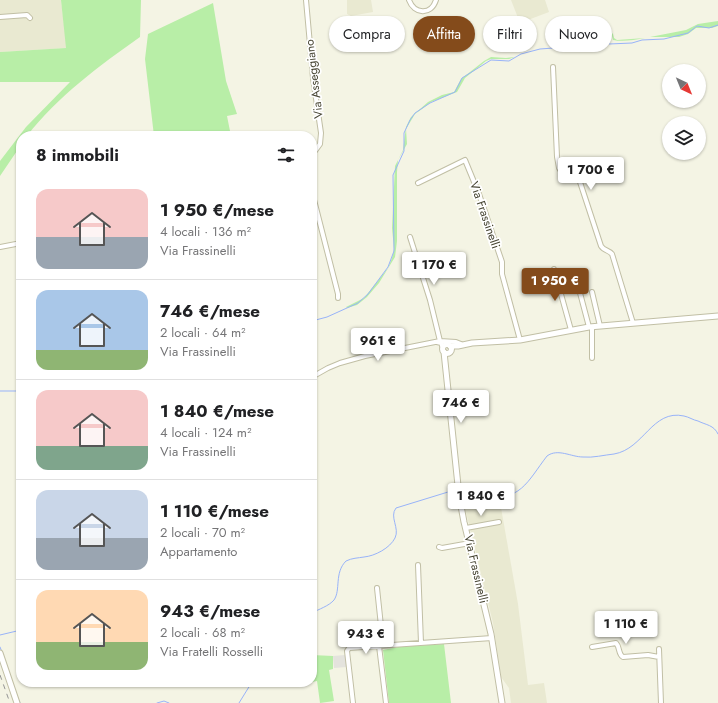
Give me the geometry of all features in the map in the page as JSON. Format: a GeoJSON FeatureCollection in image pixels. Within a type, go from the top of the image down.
{"type":"FeatureCollection","features":[{"type":"Feature","properties":{"kind":"street","name":"Via Asseggiano"},"geometry":{"type":"LineString","coordinates":[[306,0],[313,78],[321,133],[320,144],[317,148]]}},
{"type":"Feature","properties":{"kind":"street"},"geometry":{"type":"LineString","coordinates":[[409,0],[412,7],[421,12],[428,11],[432,8],[436,0]]}},
{"type":"Feature","properties":{"kind":"street"},"geometry":{"type":"LineString","coordinates":[[0,17],[27,15],[30,18]]}},
{"type":"Feature","properties":{"kind":"street"},"geometry":{"type":"LineString","coordinates":[[553,67],[556,157],[559,168],[563,174],[573,170],[577,173],[601,246],[603,249],[610,251],[612,254],[633,323]]}},
{"type":"Feature","properties":{"kind":"street","name":"Via Frassinelli"},"geometry":{"type":"LineString","coordinates":[[418,183],[465,160],[479,194],[502,262],[502,274],[520,340]]}},
{"type":"Feature","properties":{"kind":"street"},"geometry":{"type":"LineString","coordinates":[[317,212],[338,298]]}},
{"type":"Feature","properties":{"kind":"street"},"geometry":{"type":"LineString","coordinates":[[410,237],[430,300],[438,341]]}},
{"type":"Feature","properties":{"kind":"street"},"geometry":{"type":"LineString","coordinates":[[0,247],[16,244]]}},
{"type":"Feature","properties":{"kind":"street"},"geometry":{"type":"LineString","coordinates":[[554,269],[571,330]]}},
{"type":"Feature","properties":{"kind":"street"},"geometry":{"type":"LineString","coordinates":[[592,292],[600,326]]}},
{"type":"Feature","properties":{"kind":"street"},"geometry":{"type":"LineString","coordinates":[[580,293],[590,327],[592,358]]}},
{"type":"Feature","properties":{"kind":"street"},"geometry":{"type":"LineString","coordinates":[[438,341],[442,342],[448,349],[459,345],[520,340],[590,327],[718,316]]}},
{"type":"Feature","properties":{"kind":"street"},"geometry":{"type":"LineString","coordinates":[[317,374],[340,363],[365,356],[438,341],[456,342],[459,345]]}},
{"type":"Feature","properties":{"kind":"street","name":"Via Frassinelli"},"geometry":{"type":"LineString","coordinates":[[448,349],[446,362],[459,495],[492,638],[502,703]]}},
{"type":"Feature","properties":{"kind":"street"},"geometry":{"type":"LineString","coordinates":[[466,528],[499,522]]}},
{"type":"Feature","properties":{"kind":"street"},"geometry":{"type":"LineString","coordinates":[[439,547],[442,548],[470,543]]}},
{"type":"Feature","properties":{"kind":"street"},"geometry":{"type":"LineString","coordinates":[[418,565],[421,643]]}},
{"type":"Feature","properties":{"kind":"street"},"geometry":{"type":"LineString","coordinates":[[377,588],[386,703]]}},
{"type":"Feature","properties":{"kind":"street"},"geometry":{"type":"LineString","coordinates":[[353,703],[348,649],[381,645],[492,638]]}},
{"type":"Feature","properties":{"kind":"street"},"geometry":{"type":"LineString","coordinates":[[592,647],[616,643],[620,654],[623,657],[648,655],[659,657]]}},
{"type":"Feature","properties":{"kind":"street"},"geometry":{"type":"LineString","coordinates":[[659,648],[661,703]]}},
{"type":"Feature","properties":{"kind":"street"},"geometry":{"type":"LineString","coordinates":[[0,653],[17,703]]}},
{"type":"Feature","properties":{"kind":"shaded area"},"geometry":{"type":"Polygon","coordinates":[[[0,0],[61,0],[67,48],[0,52],[0,0]]]}},
{"type":"Feature","properties":{"kind":"shaded area"},"geometry":{"type":"Polygon","coordinates":[[[347,0],[371,0],[373,12],[351,16],[347,14],[347,0]]]}},
{"type":"Feature","properties":{"kind":"shaded area"},"geometry":{"type":"Polygon","coordinates":[[[511,0],[545,0],[549,12],[537,17],[517,16],[511,0]]]}},
{"type":"Feature","properties":{"kind":"shaded area"},"geometry":{"type":"Polygon","coordinates":[[[464,497],[487,503],[500,502],[518,604],[528,685],[544,683],[547,703],[511,703],[509,688],[501,677],[493,623],[464,504],[464,497]]]}},
{"type":"Feature","properties":{"kind":"shaded area"},"geometry":{"type":"Polygon","coordinates":[[[345,655],[347,667],[334,668],[333,656],[345,655]]]}},
{"type":"Feature","properties":{"kind":"green space"},"geometry":{"type":"Polygon","coordinates":[[[61,0],[141,0],[140,37],[80,82],[39,121],[31,131],[23,131],[70,82],[0,82],[0,52],[66,48],[61,0]]]}},
{"type":"Feature","properties":{"kind":"green space"},"geometry":{"type":"Polygon","coordinates":[[[213,3],[226,81],[237,114],[227,116],[230,131],[153,131],[145,59],[148,34],[213,3]]]}},
{"type":"Feature","properties":{"kind":"green space"},"geometry":{"type":"Polygon","coordinates":[[[718,21],[718,26],[712,28],[696,28],[688,34],[679,37],[650,37],[686,30],[698,24],[718,21]]]}},
{"type":"Feature","properties":{"kind":"green space"},"geometry":{"type":"Polygon","coordinates":[[[612,33],[614,38],[617,40],[645,38],[625,41],[613,40],[612,33]]]}},
{"type":"Feature","properties":{"kind":"green space"},"geometry":{"type":"Polygon","coordinates":[[[491,57],[515,57],[509,59],[491,59],[486,61],[465,78],[457,92],[431,102],[415,114],[406,129],[407,144],[398,160],[403,150],[406,127],[411,117],[428,102],[442,95],[454,92],[461,79],[491,57]]]}},
{"type":"Feature","properties":{"kind":"green space"},"geometry":{"type":"Polygon","coordinates":[[[16,140],[16,152],[0,176],[0,161],[16,140]]]}},
{"type":"Feature","properties":{"kind":"green space"},"geometry":{"type":"Polygon","coordinates":[[[398,160],[397,241],[395,257],[379,283],[367,297],[357,305],[347,308],[346,307],[364,298],[388,268],[392,258],[394,249],[392,228],[395,166],[398,160]]]}},
{"type":"Feature","properties":{"kind":"green space"},"geometry":{"type":"Polygon","coordinates":[[[444,644],[451,703],[389,703],[383,650],[398,647],[444,644]]]}},
{"type":"Feature","properties":{"kind":"green space"},"geometry":{"type":"Polygon","coordinates":[[[317,655],[333,656],[333,669],[329,670],[334,701],[320,703],[317,681],[317,655]]]}},
{"type":"Feature","properties":{"kind":"waterway"},"geometry":{"type":"LineString","coordinates":[[317,320],[327,317],[358,303],[368,294],[388,267],[394,251],[393,175],[404,151],[404,133],[415,113],[430,103],[455,92],[462,78],[491,60],[509,61],[521,54],[540,49],[567,47],[580,40],[604,31],[607,32],[607,40],[609,44],[632,43],[642,40],[664,39],[688,33],[697,26],[709,28],[718,25]]}},
{"type":"Feature","properties":{"kind":"waterway"},"geometry":{"type":"LineString","coordinates":[[0,391],[16,391]]}},
{"type":"Feature","properties":{"kind":"waterway"},"geometry":{"type":"LineString","coordinates":[[460,491],[481,497],[494,498],[514,493],[528,482],[547,456],[551,454],[560,453],[578,457],[595,457],[624,451],[664,418],[673,415],[686,416],[707,424],[718,434]]}},
{"type":"Feature","properties":{"kind":"waterway"},"geometry":{"type":"LineString","coordinates":[[317,611],[327,606],[334,600],[340,571],[346,561],[377,553],[393,542],[396,534],[394,519],[394,511],[396,508],[448,492],[457,491]]}},
{"type":"Feature","properties":{"kind":"waterway"},"geometry":{"type":"LineString","coordinates":[[0,635],[16,631]]}},
{"type":"Feature","properties":{"kind":"waterway"},"geometry":{"type":"LineString","coordinates":[[0,647],[2,652]]}},
{"type":"Feature","properties":{"kind":"waterway"},"geometry":{"type":"LineString","coordinates":[[239,703],[249,687]]}},
{"type":"Feature","properties":{"kind":"waterway"},"geometry":{"type":"LineString","coordinates":[[17,696],[20,703]]}},
{"type":"Feature","properties":{"kind":"waterway"},"geometry":{"type":"LineString","coordinates":[[157,703],[164,701],[169,703]]}},
{"type":"Feature","properties":{"kind":"railway"},"geometry":{"type":"LineString","coordinates":[[0,675],[10,703]]}}]}
